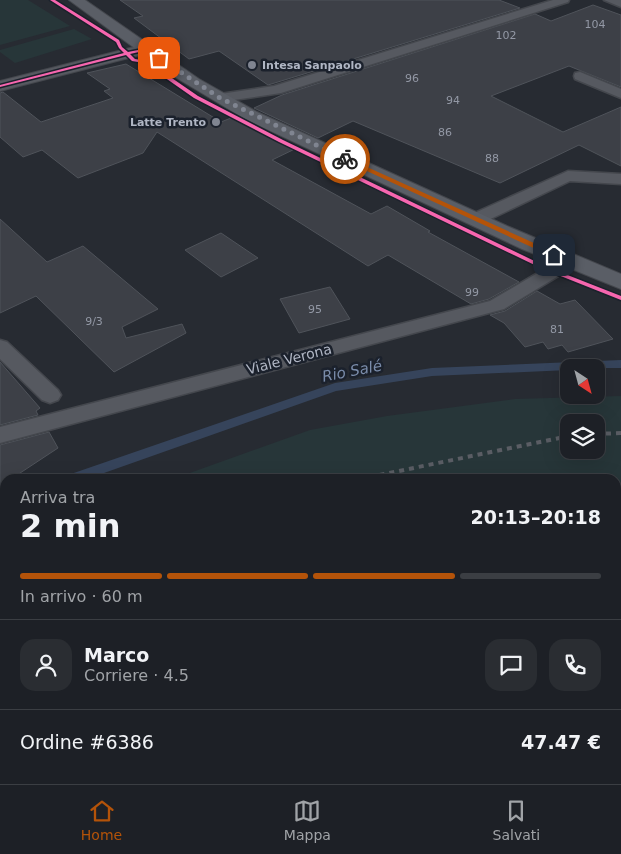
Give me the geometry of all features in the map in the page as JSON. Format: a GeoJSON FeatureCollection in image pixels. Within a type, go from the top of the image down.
{"type":"FeatureCollection","features":[{"type":"Feature","properties":{"kind":"main road"},"geometry":{"type":"LineString","coordinates":[[80,0],[146,49],[220,98],[300,138],[476,220],[570,262],[621,282]]}},
{"type":"Feature","properties":{"kind":"street"},"geometry":{"type":"LineString","coordinates":[[0,86],[146,49]]}},
{"type":"Feature","properties":{"kind":"lane"},"geometry":{"type":"LineString","coordinates":[[609,0],[621,4]]}},
{"type":"Feature","properties":{"kind":"lane"},"geometry":{"type":"LineString","coordinates":[[220,98],[276,90],[558,1]]}},
{"type":"Feature","properties":{"kind":"lane"},"geometry":{"type":"LineString","coordinates":[[580,76],[621,94]]}},
{"type":"Feature","properties":{"kind":"lane"},"geometry":{"type":"LineString","coordinates":[[476,220],[568,176],[621,179]]}},
{"type":"Feature","properties":{"kind":"lane","name":"Viale Verona"},"geometry":{"type":"LineString","coordinates":[[0,435],[497,305],[570,262]]}},
{"type":"Feature","properties":{"kind":"lane"},"geometry":{"type":"LineString","coordinates":[[0,347],[50,395]]}},
{"type":"Feature","properties":{"kind":"shaded area"},"geometry":{"type":"Polygon","coordinates":[[[0,0],[28,0],[70,26],[0,45],[0,0]]]}},
{"type":"Feature","properties":{"kind":"shaded area"},"geometry":{"type":"Polygon","coordinates":[[[74,29],[92,39],[15,63],[0,52],[0,50],[74,29]]]}},
{"type":"Feature","properties":{"kind":"shaded area"},"geometry":{"type":"Polygon","coordinates":[[[605,396],[621,396],[621,474],[187,474],[310,430],[387,416],[515,399],[560,398],[560,404],[605,404],[605,396]]]}},
{"type":"Feature","properties":{"kind":"building"},"geometry":{"type":"Polygon","coordinates":[[[120,0],[499,0],[520,8],[268,85],[219,51],[189,59],[134,18],[143,16],[120,0]]]}},
{"type":"Feature","properties":{"kind":"building"},"geometry":{"type":"Polygon","coordinates":[[[593,5],[621,15],[621,87],[569,66],[491,96],[563,132],[621,107],[621,166],[579,145],[500,183],[353,121],[318,138],[254,108],[282,95],[535,14],[551,21],[593,5]]]}},
{"type":"Feature","properties":{"kind":"building"},"geometry":{"type":"Polygon","coordinates":[[[126,64],[221,122],[236,116],[299,147],[272,160],[371,214],[387,206],[430,231],[428,232],[519,282],[489,299],[471,304],[388,255],[368,266],[157,132],[143,153],[78,178],[42,150],[23,157],[0,137],[0,93],[3,92],[41,122],[113,98],[104,91],[110,89],[87,73],[126,64]]]}},
{"type":"Feature","properties":{"kind":"building"},"geometry":{"type":"Polygon","coordinates":[[[0,219],[47,262],[83,246],[158,309],[122,327],[126,338],[182,324],[186,333],[114,372],[36,296],[0,313],[0,219]]]}},
{"type":"Feature","properties":{"kind":"building"},"geometry":{"type":"Polygon","coordinates":[[[221,233],[258,258],[221,277],[185,250],[221,233]]]}},
{"type":"Feature","properties":{"kind":"building"},"geometry":{"type":"Polygon","coordinates":[[[330,287],[350,319],[299,333],[280,299],[330,287]]]}},
{"type":"Feature","properties":{"kind":"building"},"geometry":{"type":"Polygon","coordinates":[[[537,291],[560,304],[575,300],[613,339],[568,352],[562,345],[548,349],[543,342],[525,347],[504,323],[490,315],[505,311],[537,291]]]}},
{"type":"Feature","properties":{"kind":"building"},"geometry":{"type":"Polygon","coordinates":[[[0,362],[40,408],[36,411],[38,415],[0,425],[0,362]]]}},
{"type":"Feature","properties":{"kind":"building"},"geometry":{"type":"Polygon","coordinates":[[[49,432],[58,448],[19,474],[0,474],[0,445],[49,432]]]}},
{"type":"Feature","properties":{"kind":"waterway","name":"Rio Salé"},"geometry":{"type":"LineString","coordinates":[[86,474],[335,387],[432,372],[621,364]]}},
{"type":"Feature","properties":{"kind":"railway"},"geometry":{"type":"LineString","coordinates":[[605,434],[621,433]]}},
{"type":"Feature","properties":{"kind":"railway"},"geometry":{"type":"LineString","coordinates":[[384,474],[560,438]]}},
{"type":"Feature","properties":{"kind":"cycle path"},"geometry":{"type":"LineString","coordinates":[[52,0],[118,41],[120,47],[134,60],[145,62],[196,97],[281,141],[545,268],[621,298]]}},
{"type":"Feature","properties":{"kind":"cycle path"},"geometry":{"type":"LineString","coordinates":[[0,86],[146,49]]}},
{"type":"Feature","properties":{"kind":"way so far"},"geometry":{"type":"LineString","coordinates":[[159,58],[208,92],[345,159]]}},
{"type":"Feature","properties":{"kind":"place","name":"Intesa Sanpaolo"},"geometry":{"type":"Point","coordinates":[252,65]}},
{"type":"Feature","properties":{"kind":"place","name":"Latte Trento"},"geometry":{"type":"Point","coordinates":[216,122]}},
{"type":"Feature","properties":{"kind":"route"},"geometry":{"type":"LineString","coordinates":[[345,159],[554,255]]}}]}
